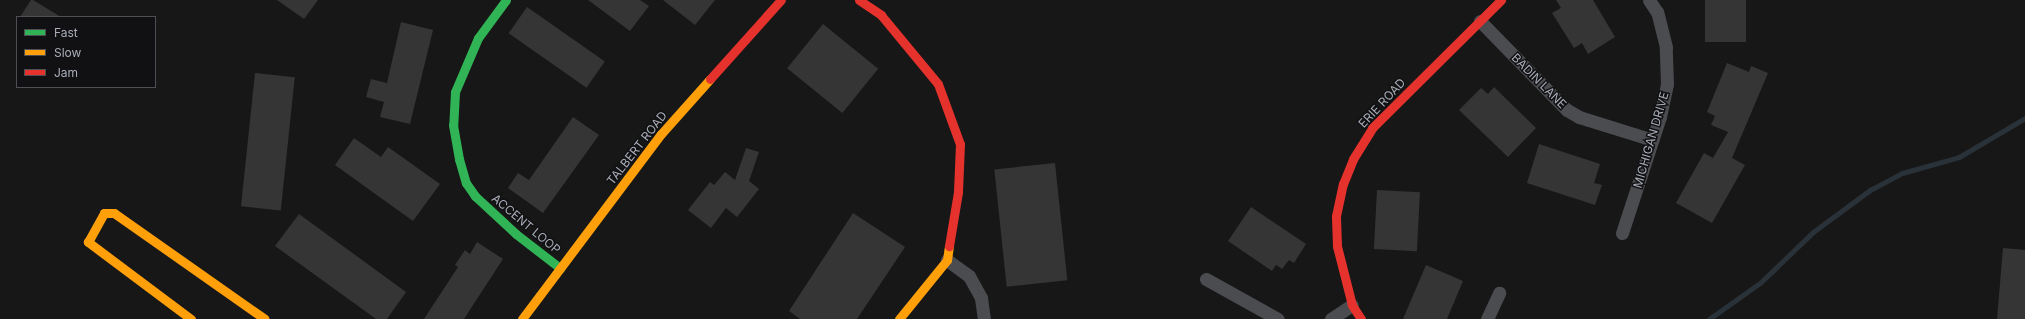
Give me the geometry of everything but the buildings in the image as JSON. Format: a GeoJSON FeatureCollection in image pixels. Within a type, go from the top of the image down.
{"type":"FeatureCollection","features":[{"type":"Feature","properties":{"kind":"street","name":"ACCENT LOOP"},"geometry":{"type":"LineString","coordinates":[[506,0],[478,38],[461,73],[455,92],[453,126],[459,159],[466,183],[475,196],[516,234],[560,268]]}},
{"type":"Feature","properties":{"kind":"street","name":"TALBERT ROAD"},"geometry":{"type":"LineString","coordinates":[[522,319],[661,134],[781,0]]}},
{"type":"Feature","properties":{"kind":"street"},"geometry":{"type":"LineString","coordinates":[[859,0],[881,15],[938,84],[960,144],[958,192],[947,260],[899,319]]}},
{"type":"Feature","properties":{"kind":"street","name":"ERIE ROAD"},"geometry":{"type":"LineString","coordinates":[[1362,319],[1352,305],[1343,276],[1337,246],[1336,216],[1344,184],[1353,159],[1372,128],[1501,0]]}},
{"type":"Feature","properties":{"kind":"street","name":"MICHIGAN DRIVE"},"geometry":{"type":"LineString","coordinates":[[1622,233],[1653,140],[1667,84],[1666,47],[1657,12],[1649,0]]}},
{"type":"Feature","properties":{"kind":"street","name":"BADIN LANE"},"geometry":{"type":"LineString","coordinates":[[1480,21],[1567,110],[1579,117],[1653,140]]}},
{"type":"Feature","properties":{"kind":"street"},"geometry":{"type":"LineString","coordinates":[[191,319],[88,242],[104,213],[114,213],[265,319]]}},
{"type":"Feature","properties":{"kind":"street"},"geometry":{"type":"LineString","coordinates":[[947,260],[969,276],[981,298],[984,319]]}},
{"type":"Feature","properties":{"kind":"street"},"geometry":{"type":"LineString","coordinates":[[1206,279],[1278,319]]}},
{"type":"Feature","properties":{"kind":"street"},"geometry":{"type":"LineString","coordinates":[[1487,319],[1499,294]]}},
{"type":"Feature","properties":{"kind":"street"},"geometry":{"type":"LineString","coordinates":[[1331,319],[1352,305]]}},
{"type":"Feature","properties":{"kind":"waterway"},"geometry":{"type":"LineString","coordinates":[[1709,319],[1761,282],[1813,232],[1870,190],[1902,173],[1959,157],[2025,118]]}},
{"type":"Feature","properties":{"kind":"traffic: fast"},"geometry":{"type":"LineString","coordinates":[[506,0],[478,38],[455,92],[453,125],[459,159],[466,183],[475,196],[516,234],[560,268]]}},
{"type":"Feature","properties":{"kind":"traffic: slow"},"geometry":{"type":"LineString","coordinates":[[522,319],[661,134],[710,79]]}},
{"type":"Feature","properties":{"kind":"traffic: slow"},"geometry":{"type":"LineString","coordinates":[[191,319],[88,242],[104,213],[114,213],[265,319]]}},
{"type":"Feature","properties":{"kind":"traffic: slow"},"geometry":{"type":"LineString","coordinates":[[899,319],[947,260],[949,246]]}},
{"type":"Feature","properties":{"kind":"traffic: jam"},"geometry":{"type":"LineString","coordinates":[[710,79],[781,0]]}},
{"type":"Feature","properties":{"kind":"traffic: jam"},"geometry":{"type":"LineString","coordinates":[[859,0],[881,15],[938,84],[960,144],[958,192],[949,246]]}},
{"type":"Feature","properties":{"kind":"traffic: jam"},"geometry":{"type":"LineString","coordinates":[[1361,319],[1352,305],[1337,246],[1336,216],[1343,184],[1353,159],[1372,128],[1501,0]]}}]}
